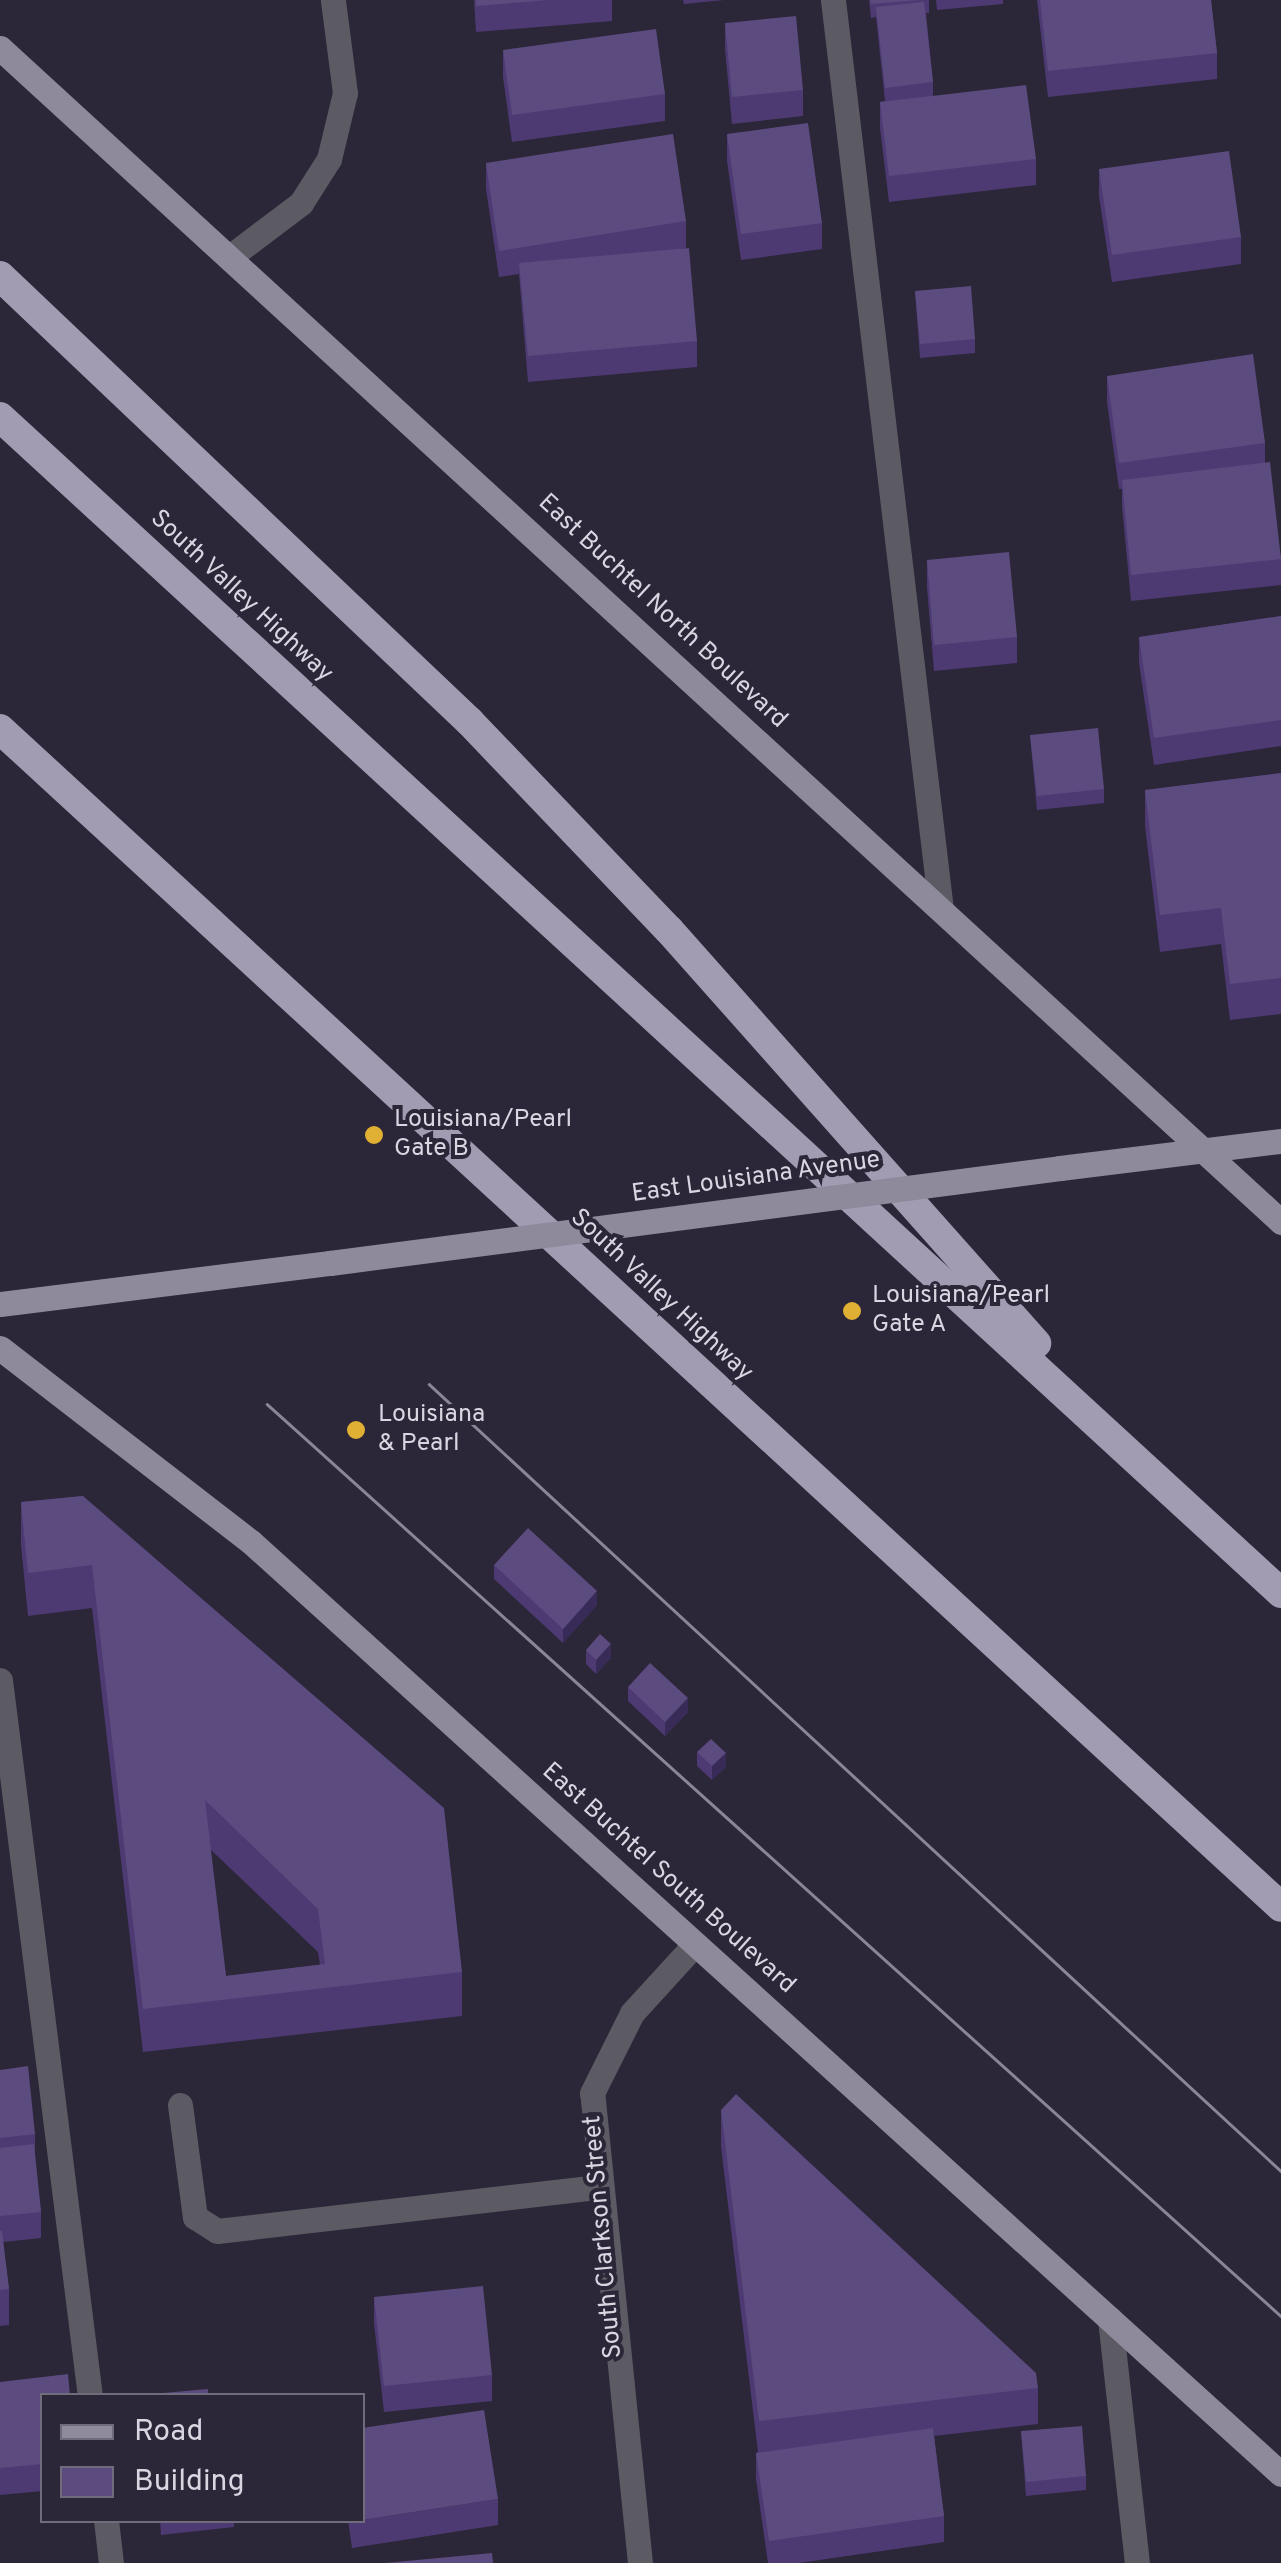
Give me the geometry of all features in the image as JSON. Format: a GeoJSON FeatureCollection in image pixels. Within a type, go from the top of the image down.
{"type":"FeatureCollection","features":[{"type":"Feature","properties":{"kind":"highway"},"geometry":{"type":"LineString","coordinates":[[0,276],[470,721],[1198,1517]]}},
{"type":"Feature","properties":{"kind":"highway","name":"South Valley Highway"},"geometry":{"type":"LineString","coordinates":[[0,417],[1281,1593]]}},
{"type":"Feature","properties":{"kind":"highway","name":"South Valley Highway"},"geometry":{"type":"LineString","coordinates":[[0,730],[1281,1906]]}},
{"type":"Feature","properties":{"kind":"main road","name":"East Buchtel North Boulevard"},"geometry":{"type":"LineString","coordinates":[[0,48],[1281,1222]]}},
{"type":"Feature","properties":{"kind":"main road","name":"East Louisiana Avenue"},"geometry":{"type":"LineString","coordinates":[[0,1304],[1281,1141]]}},
{"type":"Feature","properties":{"kind":"main road","name":"East Buchtel South Boulevard"},"geometry":{"type":"LineString","coordinates":[[0,1348],[251,1542],[1281,2474]]}},
{"type":"Feature","properties":{"kind":"street"},"geometry":{"type":"LineString","coordinates":[[231,256],[301,203],[329,160],[345,93],[333,0]]}},
{"type":"Feature","properties":{"kind":"street"},"geometry":{"type":"LineString","coordinates":[[833,0],[941,910]]}},
{"type":"Feature","properties":{"kind":"street"},"geometry":{"type":"LineString","coordinates":[[0,1680],[90,2393]]}},
{"type":"Feature","properties":{"kind":"street","name":"South Clarkson Street"},"geometry":{"type":"LineString","coordinates":[[640,2563],[596,2187],[592,2093],[608,2049],[695,1944]]}},
{"type":"Feature","properties":{"kind":"street"},"geometry":{"type":"LineString","coordinates":[[180,2105],[195,2217],[217,2231],[596,2187]]}},
{"type":"Feature","properties":{"kind":"street"},"geometry":{"type":"LineString","coordinates":[[1110,2320],[1137,2563]]}},
{"type":"Feature","properties":{"kind":"street"},"geometry":{"type":"LineString","coordinates":[[106,2523],[111,2563]]}},
{"type":"Feature","properties":{"kind":"building"},"geometry":{"type":"Polygon","coordinates":[[[476,0],[549,0],[476,6],[476,0]]]}},
{"type":"Feature","properties":{"kind":"building"},"geometry":{"type":"Polygon","coordinates":[[[870,0],[918,0],[871,4],[870,0]]]}},
{"type":"Feature","properties":{"kind":"building"},"geometry":{"type":"Polygon","coordinates":[[[1040,0],[1211,0],[1217,53],[1048,71],[1040,0]]]}},
{"type":"Feature","properties":{"kind":"building"},"geometry":{"type":"Polygon","coordinates":[[[924,2],[933,82],[885,88],[876,7],[924,2]]]}},
{"type":"Feature","properties":{"kind":"building"},"geometry":{"type":"Polygon","coordinates":[[[796,16],[803,90],[732,97],[725,23],[796,16]]]}},
{"type":"Feature","properties":{"kind":"building"},"geometry":{"type":"Polygon","coordinates":[[[656,29],[665,94],[512,115],[503,50],[656,29]]]}},
{"type":"Feature","properties":{"kind":"building"},"geometry":{"type":"Polygon","coordinates":[[[1026,85],[1036,159],[889,176],[880,102],[1026,85]]]}},
{"type":"Feature","properties":{"kind":"building"},"geometry":{"type":"Polygon","coordinates":[[[808,123],[822,223],[741,234],[727,134],[808,123]]]}},
{"type":"Feature","properties":{"kind":"building"},"geometry":{"type":"Polygon","coordinates":[[[673,134],[686,221],[499,251],[486,163],[673,134]]]}},
{"type":"Feature","properties":{"kind":"building"},"geometry":{"type":"Polygon","coordinates":[[[1229,151],[1241,237],[1112,255],[1099,169],[1229,151]]]}},
{"type":"Feature","properties":{"kind":"building"},"geometry":{"type":"Polygon","coordinates":[[[689,248],[697,341],[528,356],[519,263],[689,248]]]}},
{"type":"Feature","properties":{"kind":"building"},"geometry":{"type":"Polygon","coordinates":[[[971,286],[975,339],[920,344],[915,291],[971,286]]]}},
{"type":"Feature","properties":{"kind":"building"},"geometry":{"type":"Polygon","coordinates":[[[1253,354],[1265,443],[1119,463],[1107,376],[1253,354]]]}},
{"type":"Feature","properties":{"kind":"building"},"geometry":{"type":"Polygon","coordinates":[[[1270,462],[1281,559],[1131,575],[1122,480],[1270,462]]]}},
{"type":"Feature","properties":{"kind":"building"},"geometry":{"type":"Polygon","coordinates":[[[1009,552],[1017,637],[934,645],[927,560],[1009,552]]]}},
{"type":"Feature","properties":{"kind":"building"},"geometry":{"type":"Polygon","coordinates":[[[1281,616],[1281,720],[1154,738],[1139,637],[1281,616]]]}},
{"type":"Feature","properties":{"kind":"building"},"geometry":{"type":"Polygon","coordinates":[[[1098,728],[1104,789],[1037,796],[1030,735],[1098,728]]]}},
{"type":"Feature","properties":{"kind":"building"},"geometry":{"type":"Polygon","coordinates":[[[1281,773],[1281,978],[1230,984],[1221,908],[1160,915],[1145,790],[1281,773]]]}},
{"type":"Feature","properties":{"kind":"building"},"geometry":{"type":"Polygon","coordinates":[[[83,1496],[444,1808],[462,1972],[143,2009],[92,1565],[28,1573],[21,1502],[83,1496]],[[205,1800],[226,1976],[325,1964],[318,1909],[205,1800]]]}},
{"type":"Feature","properties":{"kind":"building"},"geometry":{"type":"Polygon","coordinates":[[[528,1528],[597,1591],[563,1629],[494,1565],[528,1528]]]}},
{"type":"Feature","properties":{"kind":"building"},"geometry":{"type":"Polygon","coordinates":[[[600,1634],[611,1644],[596,1660],[586,1650],[600,1634]]]}},
{"type":"Feature","properties":{"kind":"building"},"geometry":{"type":"Polygon","coordinates":[[[650,1663],[688,1698],[665,1722],[628,1687],[650,1663]]]}},
{"type":"Feature","properties":{"kind":"building"},"geometry":{"type":"Polygon","coordinates":[[[711,1739],[726,1753],[712,1766],[697,1752],[711,1739]]]}},
{"type":"Feature","properties":{"kind":"building"},"geometry":{"type":"Polygon","coordinates":[[[28,2066],[35,2134],[0,2138],[0,2070],[28,2066]]]}},
{"type":"Feature","properties":{"kind":"building"},"geometry":{"type":"Polygon","coordinates":[[[736,2094],[1036,2373],[1038,2388],[759,2421],[721,2110],[736,2094]]]}},
{"type":"Feature","properties":{"kind":"building"},"geometry":{"type":"Polygon","coordinates":[[[34,2144],[41,2212],[0,2216],[0,2148],[34,2144]]]}},
{"type":"Feature","properties":{"kind":"building"},"geometry":{"type":"Polygon","coordinates":[[[0,2231],[9,2289],[0,2290],[0,2231]]]}},
{"type":"Feature","properties":{"kind":"building"},"geometry":{"type":"Polygon","coordinates":[[[483,2286],[492,2375],[384,2386],[374,2297],[483,2286]]]}},
{"type":"Feature","properties":{"kind":"building"},"geometry":{"type":"Polygon","coordinates":[[[68,2374],[70,2393],[40,2393],[40,2464],[0,2468],[0,2382],[68,2374]]]}},
{"type":"Feature","properties":{"kind":"building"},"geometry":{"type":"Polygon","coordinates":[[[208,2389],[208,2393],[163,2393],[208,2389]]]}},
{"type":"Feature","properties":{"kind":"building"},"geometry":{"type":"Polygon","coordinates":[[[484,2410],[498,2499],[365,2520],[365,2428],[484,2410]]]}},
{"type":"Feature","properties":{"kind":"building"},"geometry":{"type":"Polygon","coordinates":[[[1082,2426],[1086,2476],[1026,2482],[1021,2431],[1082,2426]]]}},
{"type":"Feature","properties":{"kind":"building"},"geometry":{"type":"Polygon","coordinates":[[[933,2428],[944,2516],[769,2541],[756,2453],[933,2428]]]}},
{"type":"Feature","properties":{"kind":"building"},"geometry":{"type":"Polygon","coordinates":[[[492,2553],[493,2563],[385,2563],[492,2553]]]}},
{"type":"Feature","properties":{"kind":"tram line"},"geometry":{"type":"LineString","coordinates":[[429,1384],[1281,2171]]}},
{"type":"Feature","properties":{"kind":"tram line"},"geometry":{"type":"LineString","coordinates":[[267,1404],[1281,2316]]}},
{"type":"Feature","properties":{"kind":"place","name":"Louisiana/Pearl Gate B"},"geometry":{"type":"Point","coordinates":[374,1135]}},
{"type":"Feature","properties":{"kind":"place","name":"Louisiana/Pearl Gate A"},"geometry":{"type":"Point","coordinates":[852,1311]}},
{"type":"Feature","properties":{"kind":"place","name":"Louisiana & Pearl"},"geometry":{"type":"Point","coordinates":[356,1430]}}]}
